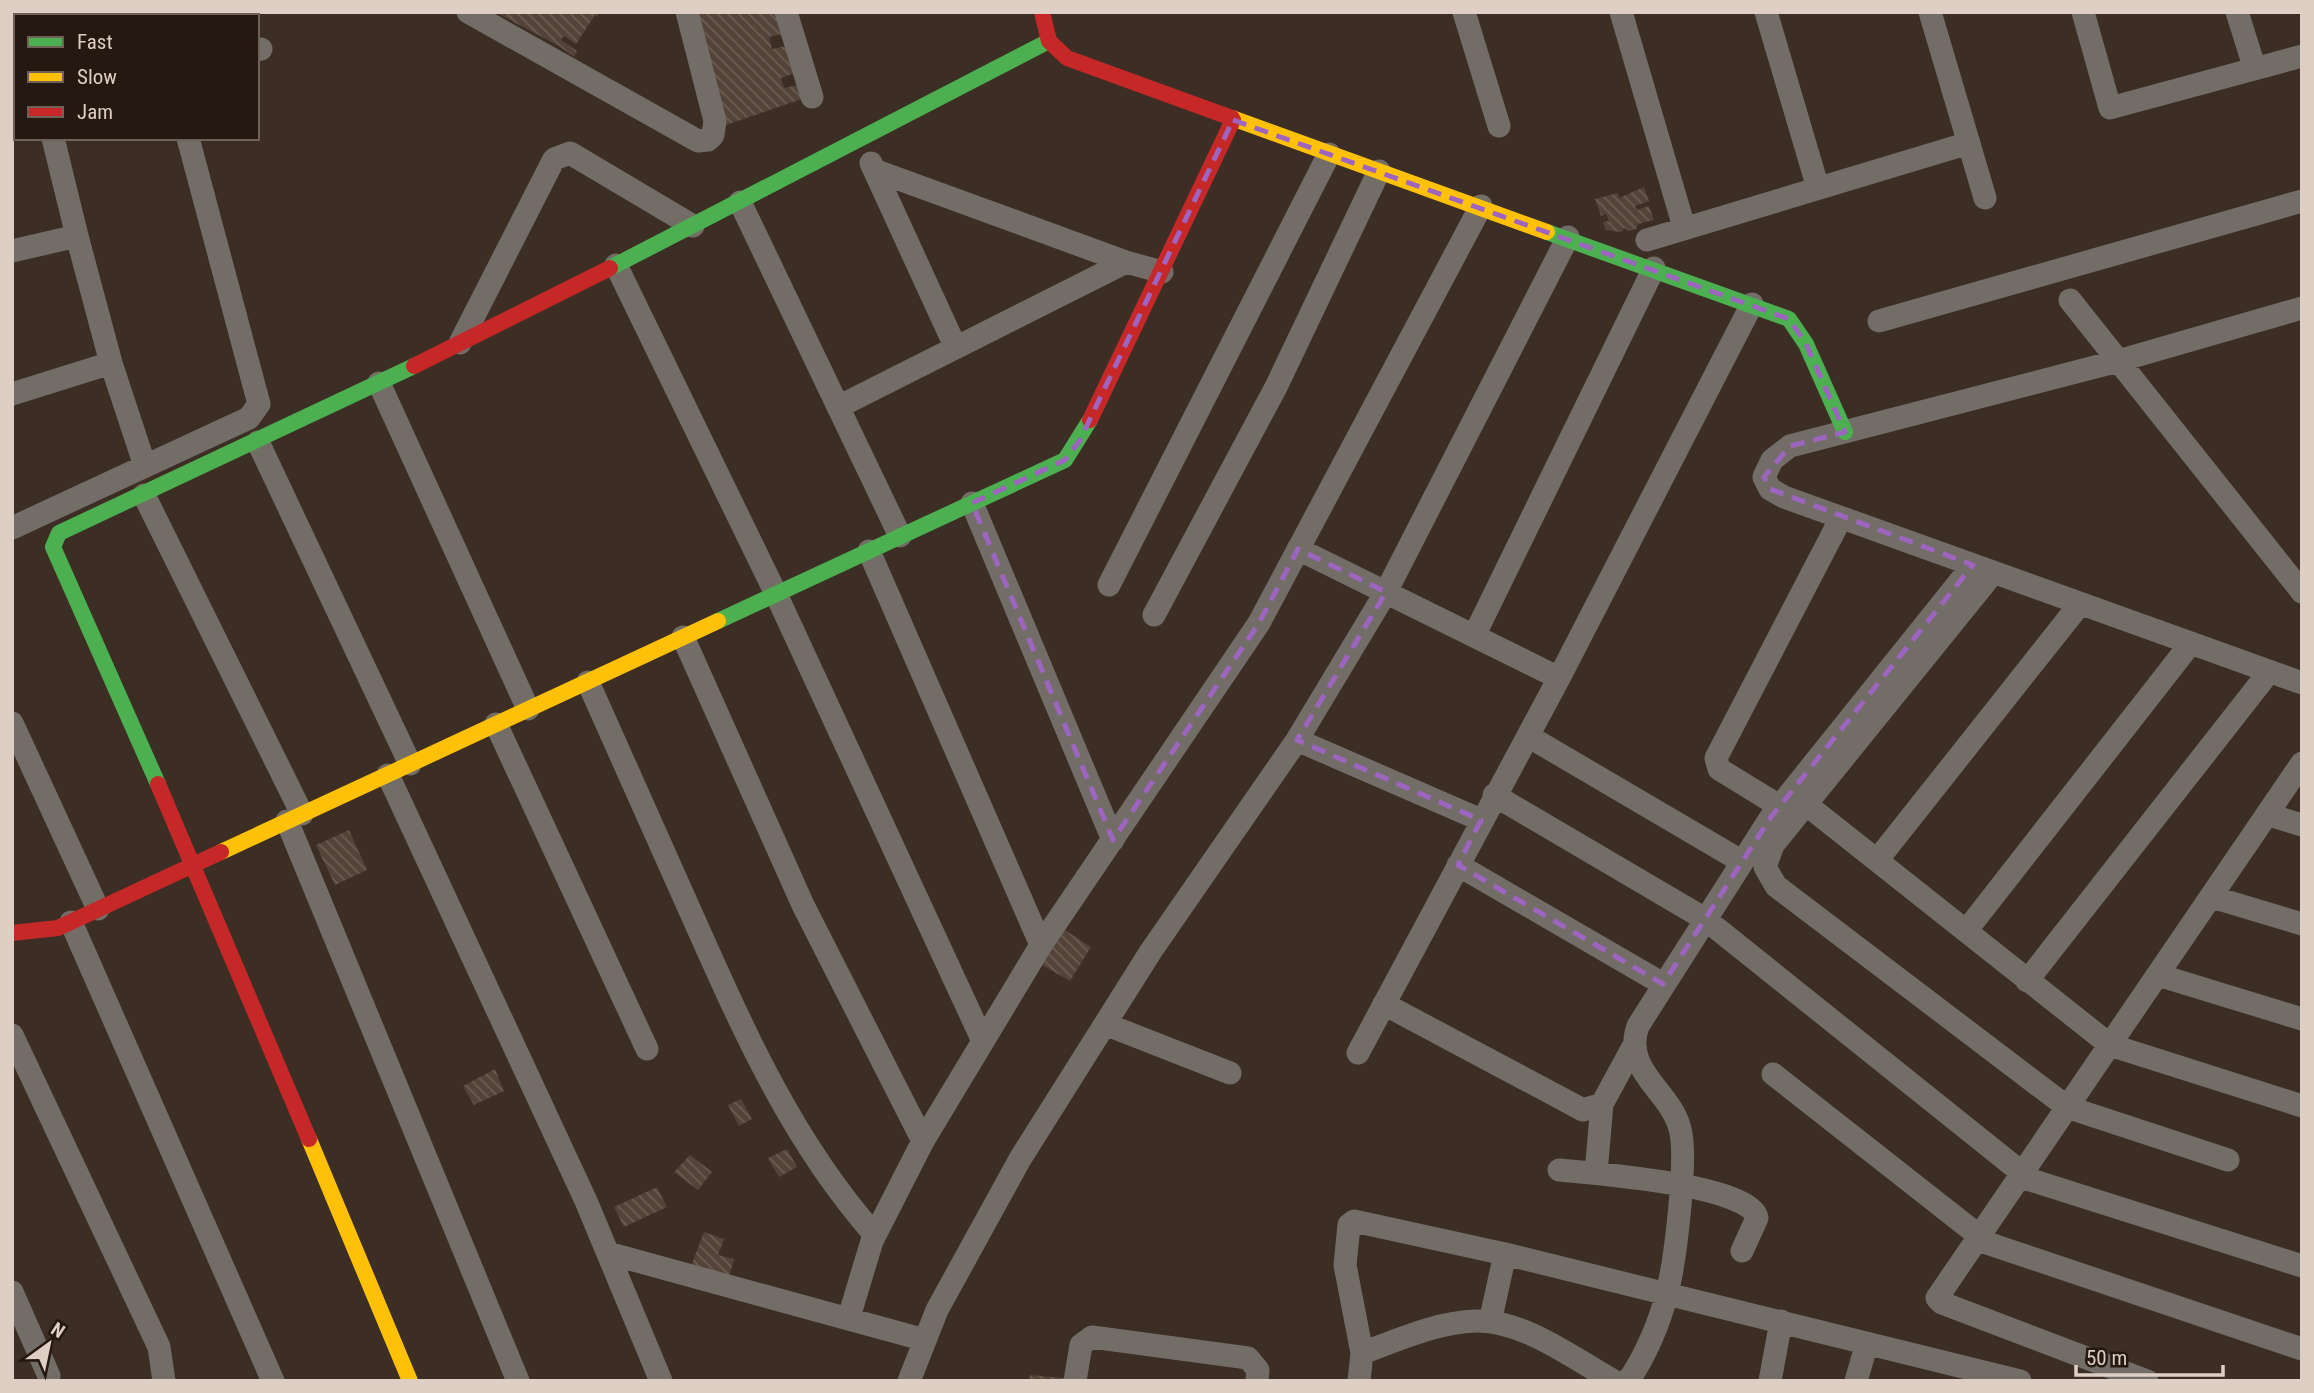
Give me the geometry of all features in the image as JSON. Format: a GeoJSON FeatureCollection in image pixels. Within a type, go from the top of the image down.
{"type":"FeatureCollection","features":[{"type":"Feature","properties":{"kind":"street"},"geometry":{"type":"LineString","coordinates":[[481,16],[698,141],[708,141],[713,135],[715,121],[687,12]]}},
{"type":"Feature","properties":{"kind":"street"},"geometry":{"type":"LineString","coordinates":[[786,12],[812,97]]}},
{"type":"Feature","properties":{"kind":"street"},"geometry":{"type":"LineString","coordinates":[[1042,12],[1049,41],[1067,58],[1789,319],[1806,344],[1845,432]]}},
{"type":"Feature","properties":{"kind":"street"},"geometry":{"type":"LineString","coordinates":[[1464,12],[1499,126]]}},
{"type":"Feature","properties":{"kind":"street"},"geometry":{"type":"LineString","coordinates":[[1622,12],[1684,227]]}},
{"type":"Feature","properties":{"kind":"street"},"geometry":{"type":"LineString","coordinates":[[1766,12],[1818,188]]}},
{"type":"Feature","properties":{"kind":"street"},"geometry":{"type":"LineString","coordinates":[[1930,12],[1985,198]]}},
{"type":"Feature","properties":{"kind":"street"},"geometry":{"type":"LineString","coordinates":[[2082,12],[2110,108],[2254,66],[2302,55]]}},
{"type":"Feature","properties":{"kind":"street"},"geometry":{"type":"LineString","coordinates":[[2237,12],[2254,66]]}},
{"type":"Feature","properties":{"kind":"street"},"geometry":{"type":"LineString","coordinates":[[410,1381],[194,865],[53,547],[54,539],[60,533],[258,442],[616,265],[861,141],[1049,41]]}},
{"type":"Feature","properties":{"kind":"street"},"geometry":{"type":"LineString","coordinates":[[12,933],[58,928],[1065,460],[1080,440],[1233,120]]}},
{"type":"Feature","properties":{"kind":"street"},"geometry":{"type":"LineString","coordinates":[[53,140],[111,363],[145,466]]}},
{"type":"Feature","properties":{"kind":"street"},"geometry":{"type":"LineString","coordinates":[[12,528],[249,418],[259,404],[189,140]]}},
{"type":"Feature","properties":{"kind":"street"},"geometry":{"type":"LineString","coordinates":[[861,141],[955,346]]}},
{"type":"Feature","properties":{"kind":"street"},"geometry":{"type":"LineString","coordinates":[[1647,240],[1969,143]]}},
{"type":"Feature","properties":{"kind":"street"},"geometry":{"type":"LineString","coordinates":[[460,343],[555,159],[561,154],[570,153],[693,226]]}},
{"type":"Feature","properties":{"kind":"street"},"geometry":{"type":"LineString","coordinates":[[1109,585],[1329,153]]}},
{"type":"Feature","properties":{"kind":"street"},"geometry":{"type":"LineString","coordinates":[[874,170],[1126,262],[1162,272]]}},
{"type":"Feature","properties":{"kind":"street"},"geometry":{"type":"LineString","coordinates":[[1154,615],[1282,376],[1379,171]]}},
{"type":"Feature","properties":{"kind":"street"},"geometry":{"type":"LineString","coordinates":[[1879,321],[2302,201]]}},
{"type":"Feature","properties":{"kind":"street"},"geometry":{"type":"LineString","coordinates":[[740,202],[900,537]]}},
{"type":"Feature","properties":{"kind":"street"},"geometry":{"type":"LineString","coordinates":[[849,1317],[875,1235],[923,1142],[982,1039],[1041,945],[1259,622],[1480,206]]}},
{"type":"Feature","properties":{"kind":"street"},"geometry":{"type":"LineString","coordinates":[[12,251],[77,236]]}},
{"type":"Feature","properties":{"kind":"street"},"geometry":{"type":"LineString","coordinates":[[909,1381],[937,1310],[1020,1159],[1151,951],[1297,740],[1385,592],[1568,237]]}},
{"type":"Feature","properties":{"kind":"street"},"geometry":{"type":"LineString","coordinates":[[838,407],[1126,262]]}},
{"type":"Feature","properties":{"kind":"street"},"geometry":{"type":"LineString","coordinates":[[616,265],[776,594],[982,1039]]}},
{"type":"Feature","properties":{"kind":"street"},"geometry":{"type":"LineString","coordinates":[[1474,636],[1654,268]]}},
{"type":"Feature","properties":{"kind":"street"},"geometry":{"type":"LineString","coordinates":[[2070,300],[2302,592]]}},
{"type":"Feature","properties":{"kind":"street"},"geometry":{"type":"LineString","coordinates":[[1358,1053],[1559,678],[1752,304]]}},
{"type":"Feature","properties":{"kind":"street"},"geometry":{"type":"LineString","coordinates":[[2302,308],[2118,361],[1790,446],[1772,460],[1764,477],[1770,489],[1784,497],[2302,683]]}},
{"type":"Feature","properties":{"kind":"street"},"geometry":{"type":"LineString","coordinates":[[12,394],[111,363]]}},
{"type":"Feature","properties":{"kind":"street"},"geometry":{"type":"LineString","coordinates":[[379,383],[528,709]]}},
{"type":"Feature","properties":{"kind":"street"},"geometry":{"type":"LineString","coordinates":[[258,442],[410,764]]}},
{"type":"Feature","properties":{"kind":"street"},"geometry":{"type":"LineString","coordinates":[[144,495],[295,818],[518,1381]]}},
{"type":"Feature","properties":{"kind":"street"},"geometry":{"type":"LineString","coordinates":[[972,503],[1113,840]]}},
{"type":"Feature","properties":{"kind":"street"},"geometry":{"type":"LineString","coordinates":[[1779,806],[1719,769],[1716,758],[1841,518]]}},
{"type":"Feature","properties":{"kind":"street"},"geometry":{"type":"LineString","coordinates":[[1298,549],[1559,678]]}},
{"type":"Feature","properties":{"kind":"street"},"geometry":{"type":"LineString","coordinates":[[869,551],[1041,945]]}},
{"type":"Feature","properties":{"kind":"street"},"geometry":{"type":"LineString","coordinates":[[1983,569],[1807,805],[1773,845],[1765,867],[1776,886],[2067,1107],[2228,1160]]}},
{"type":"Feature","properties":{"kind":"street"},"geometry":{"type":"LineString","coordinates":[[1596,1173],[1602,1104],[1634,1045],[1638,1026],[1741,860],[1779,806],[1983,569]]}},
{"type":"Feature","properties":{"kind":"street"},"geometry":{"type":"LineString","coordinates":[[1878,859],[2080,604]]}},
{"type":"Feature","properties":{"kind":"street"},"geometry":{"type":"LineString","coordinates":[[684,637],[803,905],[923,1142]]}},
{"type":"Feature","properties":{"kind":"street"},"geometry":{"type":"LineString","coordinates":[[1966,931],[2191,643]]}},
{"type":"Feature","properties":{"kind":"street"},"geometry":{"type":"LineString","coordinates":[[2027,981],[2269,672]]}},
{"type":"Feature","properties":{"kind":"street"},"geometry":{"type":"LineString","coordinates":[[588,682],[760,1062],[785,1111],[852,1209],[875,1235]]}},
{"type":"Feature","properties":{"kind":"street"},"geometry":{"type":"LineString","coordinates":[[12,723],[99,909]]}},
{"type":"Feature","properties":{"kind":"street"},"geometry":{"type":"LineString","coordinates":[[496,724],[647,1049]]}},
{"type":"Feature","properties":{"kind":"street"},"geometry":{"type":"LineString","coordinates":[[1528,736],[1741,860]]}},
{"type":"Feature","properties":{"kind":"street"},"geometry":{"type":"LineString","coordinates":[[1297,740],[1481,820]]}},
{"type":"Feature","properties":{"kind":"street"},"geometry":{"type":"LineString","coordinates":[[2147,1381],[1938,1301],[1938,1293],[2269,815],[2302,763]]}},
{"type":"Feature","properties":{"kind":"street"},"geometry":{"type":"LineString","coordinates":[[388,775],[608,1253],[661,1381]]}},
{"type":"Feature","properties":{"kind":"street"},"geometry":{"type":"LineString","coordinates":[[1494,795],[1704,919],[2020,1174],[2302,1266]]}},
{"type":"Feature","properties":{"kind":"street"},"geometry":{"type":"LineString","coordinates":[[1807,805],[2110,1045],[2302,1106]]}},
{"type":"Feature","properties":{"kind":"street"},"geometry":{"type":"LineString","coordinates":[[2269,815],[2302,825]]}},
{"type":"Feature","properties":{"kind":"street"},"geometry":{"type":"LineString","coordinates":[[1458,865],[1663,984]]}},
{"type":"Feature","properties":{"kind":"street"},"geometry":{"type":"LineString","coordinates":[[2212,897],[2302,923]]}},
{"type":"Feature","properties":{"kind":"street"},"geometry":{"type":"LineString","coordinates":[[71,922],[273,1381]]}},
{"type":"Feature","properties":{"kind":"street"},"geometry":{"type":"LineString","coordinates":[[2158,975],[2302,1019]]}},
{"type":"Feature","properties":{"kind":"street"},"geometry":{"type":"LineString","coordinates":[[1384,1004],[1574,1108],[1590,1110],[1602,1104]]}},
{"type":"Feature","properties":{"kind":"street"},"geometry":{"type":"LineString","coordinates":[[1105,1024],[1230,1073]]}},
{"type":"Feature","properties":{"kind":"street"},"geometry":{"type":"LineString","coordinates":[[12,1035],[159,1347],[164,1381]]}},
{"type":"Feature","properties":{"kind":"street"},"geometry":{"type":"LineString","coordinates":[[1628,1381],[1667,1293],[1683,1150],[1676,1115],[1643,1073],[1634,1045]]}},
{"type":"Feature","properties":{"kind":"street"},"geometry":{"type":"LineString","coordinates":[[1773,1074],[1977,1237],[2302,1349]]}},
{"type":"Feature","properties":{"kind":"street"},"geometry":{"type":"LineString","coordinates":[[1559,1170],[1681,1185],[1739,1199],[1753,1208],[1756,1224],[1742,1251]]}},
{"type":"Feature","properties":{"kind":"street"},"geometry":{"type":"LineString","coordinates":[[1359,1381],[1362,1353],[1345,1265],[1351,1222],[1505,1254],[1781,1321],[1867,1343],[1956,1373],[2020,1381]]}},
{"type":"Feature","properties":{"kind":"street"},"geometry":{"type":"LineString","coordinates":[[608,1253],[925,1340]]}},
{"type":"Feature","properties":{"kind":"street"},"geometry":{"type":"LineString","coordinates":[[1490,1322],[1505,1254]]}},
{"type":"Feature","properties":{"kind":"street"},"geometry":{"type":"LineString","coordinates":[[12,1292],[49,1376]]}},
{"type":"Feature","properties":{"kind":"street"},"geometry":{"type":"LineString","coordinates":[[1362,1353],[1433,1328],[1474,1321],[1490,1322],[1545,1343],[1614,1381]]}},
{"type":"Feature","properties":{"kind":"street"},"geometry":{"type":"LineString","coordinates":[[1770,1381],[1781,1321]]}},
{"type":"Feature","properties":{"kind":"street"},"geometry":{"type":"LineString","coordinates":[[1075,1381],[1081,1345],[1092,1337],[1248,1358],[1258,1370],[1257,1381]]}},
{"type":"Feature","properties":{"kind":"street"},"geometry":{"type":"LineString","coordinates":[[1856,1381],[1867,1343]]}},
{"type":"Feature","properties":{"kind":"highlighted area"},"geometry":{"type":"Polygon","coordinates":[[[1233,120],[1789,319],[1806,344],[1845,432],[1790,446],[1764,477],[1770,489],[1973,565],[1771,817],[1663,984],[1458,865],[1481,820],[1297,740],[1386,592],[1298,549],[1259,623],[1113,840],[972,503],[1065,460],[1080,440],[1233,120]]]}},
{"type":"Feature","properties":{"kind":"building"},"geometry":{"type":"Polygon","coordinates":[[[495,12],[600,12],[597,17],[595,15],[576,44],[564,36],[561,40],[577,51],[574,57],[559,46],[495,12]]]}},
{"type":"Feature","properties":{"kind":"building"},"geometry":{"type":"Polygon","coordinates":[[[693,12],[776,12],[783,34],[769,37],[772,49],[786,46],[795,73],[781,78],[784,88],[798,85],[802,99],[726,125],[693,12]]]}},
{"type":"Feature","properties":{"kind":"building"},"geometry":{"type":"Polygon","coordinates":[[[1644,187],[1649,201],[1635,206],[1637,210],[1649,206],[1654,220],[1638,224],[1636,229],[1629,231],[1624,228],[1622,232],[1606,230],[1603,222],[1609,221],[1606,214],[1601,216],[1595,199],[1618,193],[1619,198],[1644,187]]]}},
{"type":"Feature","properties":{"kind":"building"},"geometry":{"type":"Polygon","coordinates":[[[349,830],[367,870],[335,885],[316,845],[349,830]]]}},
{"type":"Feature","properties":{"kind":"building"},"geometry":{"type":"Polygon","coordinates":[[[1057,925],[1091,947],[1070,981],[1035,961],[1057,925]]]}},
{"type":"Feature","properties":{"kind":"building"},"geometry":{"type":"Polygon","coordinates":[[[495,1069],[504,1091],[474,1105],[463,1086],[495,1069]]]}},
{"type":"Feature","properties":{"kind":"building"},"geometry":{"type":"Polygon","coordinates":[[[741,1099],[752,1119],[739,1126],[728,1105],[741,1099]]]}},
{"type":"Feature","properties":{"kind":"building"},"geometry":{"type":"Polygon","coordinates":[[[787,1149],[797,1167],[779,1177],[768,1158],[787,1149]]]}},
{"type":"Feature","properties":{"kind":"building"},"geometry":{"type":"Polygon","coordinates":[[[690,1155],[712,1172],[698,1190],[674,1172],[690,1155]]]}},
{"type":"Feature","properties":{"kind":"building"},"geometry":{"type":"Polygon","coordinates":[[[657,1187],[667,1207],[624,1227],[614,1207],[657,1187]]]}},
{"type":"Feature","properties":{"kind":"building"},"geometry":{"type":"Polygon","coordinates":[[[704,1232],[724,1239],[718,1255],[734,1259],[729,1277],[691,1266],[704,1232]]]}},
{"type":"Feature","properties":{"kind":"building"},"geometry":{"type":"Polygon","coordinates":[[[1030,1375],[1075,1379],[1075,1381],[1029,1381],[1030,1375]]]}},
{"type":"Feature","properties":{"kind":"traffic: fast"},"geometry":{"type":"LineString","coordinates":[[610,268],[1049,41]]}},
{"type":"Feature","properties":{"kind":"traffic: fast"},"geometry":{"type":"LineString","coordinates":[[1547,232],[1789,319],[1806,344],[1845,432]]}},
{"type":"Feature","properties":{"kind":"traffic: fast"},"geometry":{"type":"LineString","coordinates":[[158,784],[53,547],[59,533],[414,366]]}},
{"type":"Feature","properties":{"kind":"traffic: fast"},"geometry":{"type":"LineString","coordinates":[[718,621],[1065,460],[1090,420]]}},
{"type":"Feature","properties":{"kind":"traffic: slow"},"geometry":{"type":"LineString","coordinates":[[1232,118],[1547,232]]}},
{"type":"Feature","properties":{"kind":"traffic: slow"},"geometry":{"type":"LineString","coordinates":[[221,852],[718,621]]}},
{"type":"Feature","properties":{"kind":"traffic: slow"},"geometry":{"type":"LineString","coordinates":[[309,1139],[410,1381]]}},
{"type":"Feature","properties":{"kind":"traffic: jam"},"geometry":{"type":"LineString","coordinates":[[1042,12],[1049,41],[1067,58],[1232,118]]}},
{"type":"Feature","properties":{"kind":"traffic: jam"},"geometry":{"type":"LineString","coordinates":[[1090,420],[1233,120]]}},
{"type":"Feature","properties":{"kind":"traffic: jam"},"geometry":{"type":"LineString","coordinates":[[414,366],[610,268]]}},
{"type":"Feature","properties":{"kind":"traffic: jam"},"geometry":{"type":"LineString","coordinates":[[158,784],[309,1139]]}},
{"type":"Feature","properties":{"kind":"traffic: jam"},"geometry":{"type":"LineString","coordinates":[[12,933],[58,928],[221,852]]}}]}
